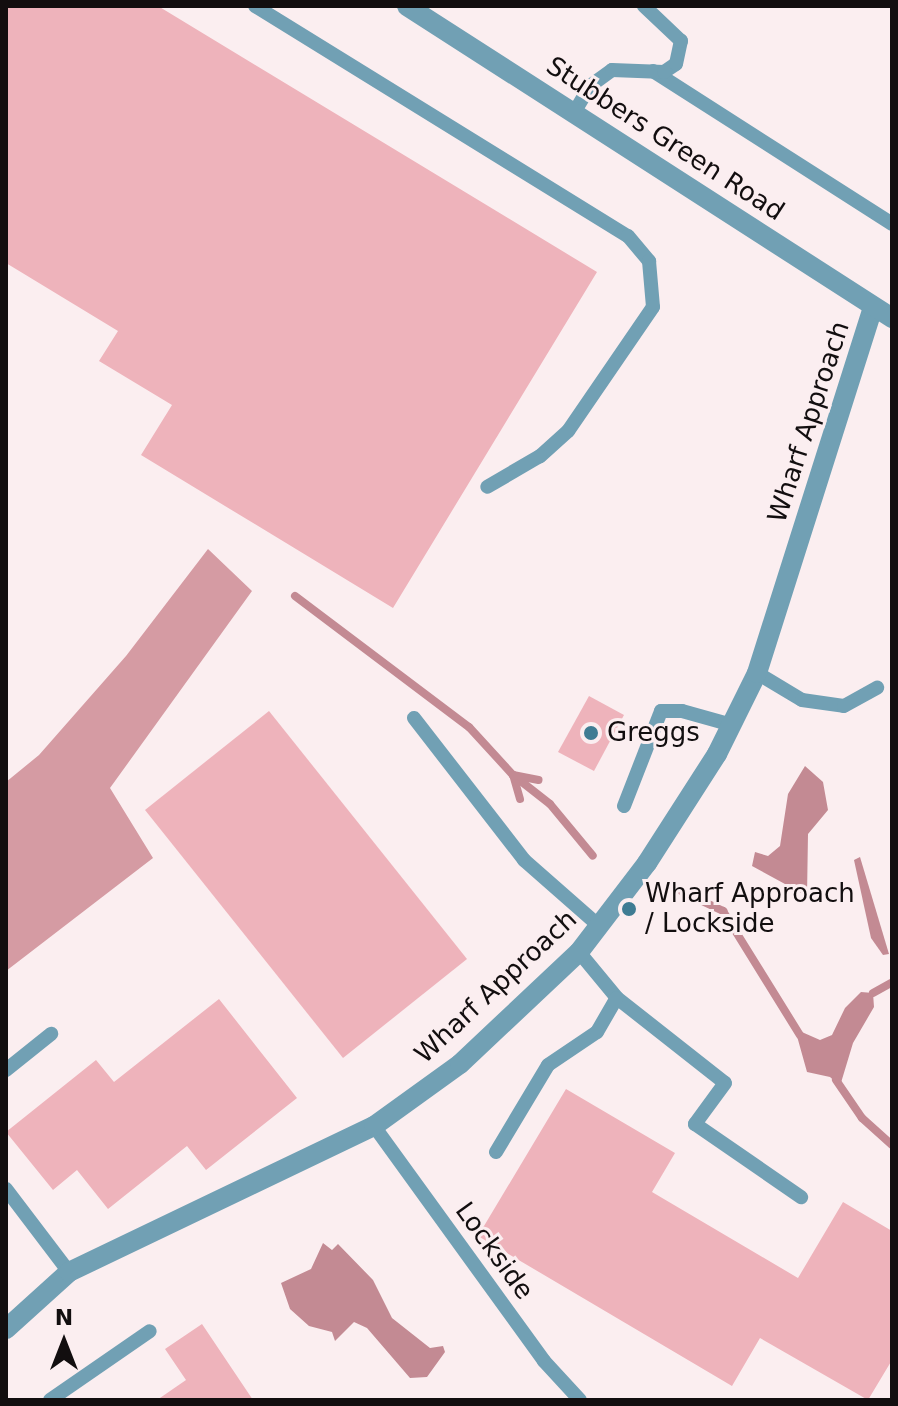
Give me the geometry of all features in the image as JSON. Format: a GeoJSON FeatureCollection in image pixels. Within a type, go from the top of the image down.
{"type":"FeatureCollection","features":[{"type":"Feature","properties":{"kind":"street","name":"Stubbers Green Road"},"geometry":{"type":"LineString","coordinates":[[407,6],[575,111],[892,318]]}},
{"type":"Feature","properties":{"kind":"street","name":"Wharf Approach"},"geometry":{"type":"LineString","coordinates":[[6,1329],[69,1272],[374,1126],[460,1064],[579,952],[647,863],[732,725],[757,673],[873,308]]}},
{"type":"Feature","properties":{"kind":"lane"},"geometry":{"type":"LineString","coordinates":[[255,6],[628,236],[649,261],[653,307],[577,419],[540,456],[487,487]]}},
{"type":"Feature","properties":{"kind":"lane"},"geometry":{"type":"LineString","coordinates":[[575,111],[590,86],[612,70],[672,69],[683,49],[675,32],[644,6]]}},
{"type":"Feature","properties":{"kind":"lane"},"geometry":{"type":"LineString","coordinates":[[653,71],[892,224]]}},
{"type":"Feature","properties":{"kind":"lane"},"geometry":{"type":"LineString","coordinates":[[757,673],[802,700],[844,706],[877,688]]}},
{"type":"Feature","properties":{"kind":"lane"},"geometry":{"type":"LineString","coordinates":[[624,806],[661,711],[682,711],[732,725]]}},
{"type":"Feature","properties":{"kind":"lane"},"geometry":{"type":"LineString","coordinates":[[414,718],[524,860],[599,926]]}},
{"type":"Feature","properties":{"kind":"lane"},"geometry":{"type":"LineString","coordinates":[[579,952],[617,998],[725,1083],[695,1124],[801,1197]]}},
{"type":"Feature","properties":{"kind":"lane"},"geometry":{"type":"LineString","coordinates":[[496,1152],[548,1065],[597,1032],[617,998]]}},
{"type":"Feature","properties":{"kind":"lane"},"geometry":{"type":"LineString","coordinates":[[6,1070],[51,1034]]}},
{"type":"Feature","properties":{"kind":"lane","name":"Lockside"},"geometry":{"type":"LineString","coordinates":[[374,1126],[544,1361],[580,1400]]}},
{"type":"Feature","properties":{"kind":"lane"},"geometry":{"type":"LineString","coordinates":[[6,1189],[69,1272]]}},
{"type":"Feature","properties":{"kind":"lane"},"geometry":{"type":"LineString","coordinates":[[50,1400],[150,1331]]}},
{"type":"Feature","properties":{"kind":"shaded area"},"geometry":{"type":"Polygon","coordinates":[[[208,549],[252,591],[110,788],[153,858],[6,971],[6,782],[39,755],[126,656],[208,549]]]}},
{"type":"Feature","properties":{"kind":"shaded area"},"geometry":{"type":"Polygon","coordinates":[[[805,766],[823,782],[828,810],[808,834],[807,896],[752,866],[755,852],[768,856],[780,846],[788,794],[805,766]]]}},
{"type":"Feature","properties":{"kind":"shaded area"},"geometry":{"type":"Polygon","coordinates":[[[860,857],[889,954],[883,955],[871,938],[854,860],[860,857]]]}},
{"type":"Feature","properties":{"kind":"shaded area"},"geometry":{"type":"Polygon","coordinates":[[[861,992],[873,993],[874,1007],[853,1043],[840,1086],[830,1077],[807,1072],[795,1029],[820,1040],[832,1035],[845,1008],[861,992]]]}},
{"type":"Feature","properties":{"kind":"shaded area"},"geometry":{"type":"Polygon","coordinates":[[[323,1243],[332,1250],[338,1244],[373,1280],[392,1318],[430,1348],[443,1346],[445,1352],[427,1377],[410,1378],[367,1328],[354,1322],[335,1341],[332,1332],[309,1326],[290,1309],[281,1283],[311,1269],[323,1243]]]}},
{"type":"Feature","properties":{"kind":"building"},"geometry":{"type":"Polygon","coordinates":[[[6,6],[158,6],[597,272],[393,608],[141,455],[172,405],[99,361],[118,331],[6,263],[6,6]]]}},
{"type":"Feature","properties":{"kind":"building","name":"Greggs"},"geometry":{"type":"Polygon","coordinates":[[[589,696],[624,715],[594,771],[558,752],[589,696]]]}},
{"type":"Feature","properties":{"kind":"building"},"geometry":{"type":"Polygon","coordinates":[[[269,711],[467,959],[343,1058],[145,810],[269,711]]]}},
{"type":"Feature","properties":{"kind":"building"},"geometry":{"type":"Polygon","coordinates":[[[219,999],[297,1098],[206,1170],[187,1146],[108,1209],[77,1170],[53,1190],[6,1132],[96,1060],[114,1082],[219,999]]]}},
{"type":"Feature","properties":{"kind":"building"},"geometry":{"type":"Polygon","coordinates":[[[566,1089],[675,1153],[652,1192],[798,1278],[843,1202],[892,1231],[892,1360],[868,1400],[760,1338],[732,1386],[478,1236],[566,1089]]]}},
{"type":"Feature","properties":{"kind":"building"},"geometry":{"type":"Polygon","coordinates":[[[202,1324],[253,1400],[157,1400],[186,1380],[165,1349],[202,1324]]]}},
{"type":"Feature","properties":{"kind":"waterway"},"geometry":{"type":"LineString","coordinates":[[295,596],[469,727],[513,775],[550,804],[593,856]]}},
{"type":"Feature","properties":{"kind":"waterway"},"geometry":{"type":"LineString","coordinates":[[520,799],[513,775],[539,780]]}},
{"type":"Feature","properties":{"kind":"waterway"},"geometry":{"type":"LineString","coordinates":[[681,891],[723,911],[800,1035]]}},
{"type":"Feature","properties":{"kind":"waterway"},"geometry":{"type":"LineString","coordinates":[[873,993],[891,983]]}},
{"type":"Feature","properties":{"kind":"waterway"},"geometry":{"type":"LineString","coordinates":[[836,1080],[862,1118],[892,1145]]}},
{"type":"Feature","properties":{"kind":"place","name":"Greggs"},"geometry":{"type":"Point","coordinates":[591,733]}},
{"type":"Feature","properties":{"kind":"place","name":"Wharf Approach / Lockside"},"geometry":{"type":"Point","coordinates":[629,909]}}]}
